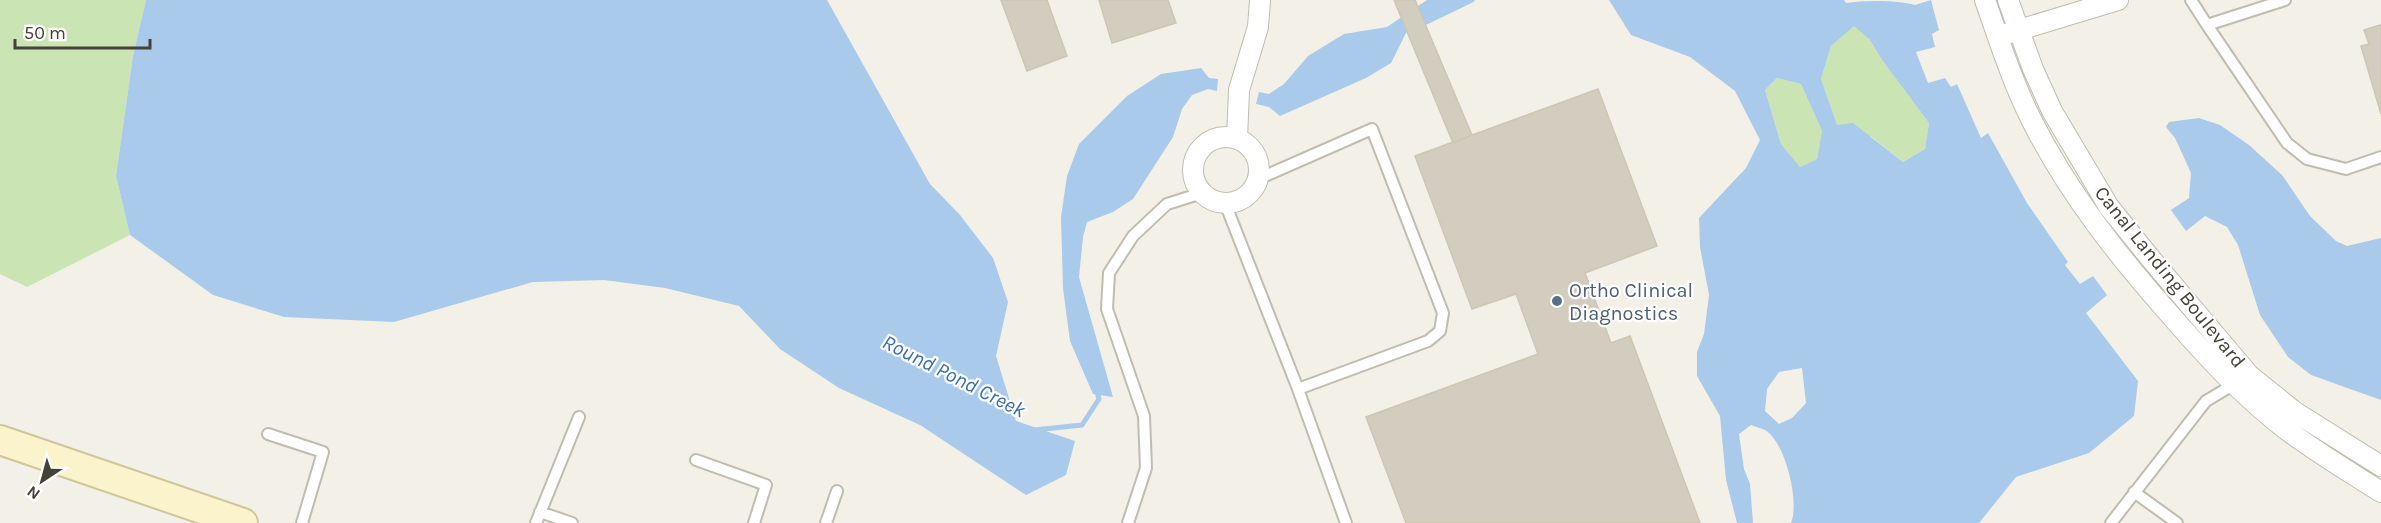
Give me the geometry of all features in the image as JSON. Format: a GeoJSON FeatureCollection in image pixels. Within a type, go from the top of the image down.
{"type":"FeatureCollection","features":[{"type":"Feature","properties":{"kind":"main road"},"geometry":{"type":"LineString","coordinates":[[0,440],[243,523]]}},
{"type":"Feature","properties":{"kind":"street"},"geometry":{"type":"LineString","coordinates":[[1237,139],[1239,90],[1258,27],[1260,0]]}},
{"type":"Feature","properties":{"kind":"street","name":"Canal Landing Boulevard"},"geometry":{"type":"LineString","coordinates":[[1985,0],[2011,77],[2059,171],[2087,213],[2147,288],[2241,379],[2381,466]]}},
{"type":"Feature","properties":{"kind":"street","name":"Canal Landing Boulevard"},"geometry":{"type":"LineString","coordinates":[[2008,0],[2052,111],[2109,207],[2241,379],[2281,426],[2321,455],[2381,492]]}},
{"type":"Feature","properties":{"kind":"street"},"geometry":{"type":"LineString","coordinates":[[1997,37],[2118,0]]}},
{"type":"Feature","properties":{"kind":"street"},"geometry":{"type":"LineString","coordinates":[[1226,137],[1237,139],[1250,147],[1256,157],[1259,168],[1258,179],[1246,196],[1236,201],[1225,203],[1213,200],[1202,193],[1196,183],[1193,172],[1197,153],[1214,139],[1226,137]]}},
{"type":"Feature","properties":{"kind":"lane"},"geometry":{"type":"LineString","coordinates":[[2191,0],[2287,143],[2307,159],[2346,169],[2381,157]]}},
{"type":"Feature","properties":{"kind":"lane"},"geometry":{"type":"LineString","coordinates":[[2207,25],[2285,0]]}},
{"type":"Feature","properties":{"kind":"lane"},"geometry":{"type":"LineString","coordinates":[[1258,179],[1372,129],[1443,313],[1440,331],[1428,341],[1298,389]]}},
{"type":"Feature","properties":{"kind":"lane"},"geometry":{"type":"LineString","coordinates":[[1128,523],[1146,468],[1144,416],[1107,309],[1109,273],[1133,236],[1167,204],[1202,193]]}},
{"type":"Feature","properties":{"kind":"lane"},"geometry":{"type":"LineString","coordinates":[[1225,203],[1298,389],[1346,523]]}},
{"type":"Feature","properties":{"kind":"lane"},"geometry":{"type":"LineString","coordinates":[[2111,523],[2206,401],[2241,379]]}},
{"type":"Feature","properties":{"kind":"lane"},"geometry":{"type":"LineString","coordinates":[[536,523],[579,417]]}},
{"type":"Feature","properties":{"kind":"lane"},"geometry":{"type":"LineString","coordinates":[[268,434],[323,452],[302,523]]}},
{"type":"Feature","properties":{"kind":"lane"},"geometry":{"type":"LineString","coordinates":[[696,460],[766,485],[754,523]]}},
{"type":"Feature","properties":{"kind":"lane"},"geometry":{"type":"LineString","coordinates":[[826,523],[837,491]]}},
{"type":"Feature","properties":{"kind":"lane"},"geometry":{"type":"LineString","coordinates":[[2134,492],[2177,523]]}},
{"type":"Feature","properties":{"kind":"lane"},"geometry":{"type":"LineString","coordinates":[[540,512],[572,523]]}},
{"type":"Feature","properties":{"kind":"green space"},"geometry":{"type":"Polygon","coordinates":[[[0,0],[146,0],[133,56],[116,176],[130,235],[27,287],[0,274],[0,0]]]}},
{"type":"Feature","properties":{"kind":"green space"},"geometry":{"type":"Polygon","coordinates":[[[1854,25],[1870,40],[1882,60],[1929,123],[1925,149],[1903,162],[1872,137],[1837,126],[1821,79],[1831,46],[1854,25]]]}},
{"type":"Feature","properties":{"kind":"green space"},"geometry":{"type":"Polygon","coordinates":[[[1777,78],[1801,84],[1822,131],[1817,159],[1800,167],[1781,144],[1765,90],[1777,78]]]}},
{"type":"Feature","properties":{"kind":"water"},"geometry":{"type":"Polygon","coordinates":[[[146,0],[827,0],[930,184],[960,215],[993,258],[1008,302],[996,356],[1016,421],[1075,441],[1066,475],[1026,495],[920,425],[839,388],[780,349],[739,306],[665,288],[604,280],[533,282],[394,322],[284,317],[213,295],[130,235],[116,176],[133,56],[146,0]]]}},
{"type":"Feature","properties":{"kind":"water"},"geometry":{"type":"Polygon","coordinates":[[[1427,0],[1469,0],[1409,27],[1391,63],[1366,78],[1280,116],[1269,107],[1256,104],[1259,92],[1269,94],[1284,84],[1308,56],[1344,34],[1387,27],[1427,0]]]}},
{"type":"Feature","properties":{"kind":"water"},"geometry":{"type":"Polygon","coordinates":[[[1609,0],[1844,0],[1846,3],[1881,1],[1915,5],[1931,0],[1939,30],[1932,34],[1935,47],[1916,52],[1928,83],[1945,78],[1951,87],[1957,84],[1981,138],[1988,133],[2027,203],[2068,262],[2065,265],[2080,284],[2093,276],[2107,295],[2086,313],[2138,381],[2134,416],[2089,453],[2016,477],[1979,523],[1791,523],[1794,501],[1792,487],[1779,446],[1765,430],[1751,425],[1739,434],[1744,469],[1750,484],[1753,523],[1737,523],[1726,480],[1720,416],[1697,376],[1697,352],[1704,334],[1709,295],[1700,247],[1699,218],[1746,168],[1760,140],[1735,91],[1690,57],[1631,35],[1609,0]],[[1854,26],[1831,46],[1821,79],[1837,125],[1853,123],[1903,162],[1925,149],[1929,123],[1882,60],[1870,40],[1854,26]],[[1777,78],[1765,90],[1781,144],[1800,167],[1817,159],[1822,131],[1801,84],[1777,78]],[[1802,368],[1779,372],[1767,389],[1765,411],[1779,424],[1792,418],[1806,403],[1802,368]]]}},
{"type":"Feature","properties":{"kind":"water"},"geometry":{"type":"Polygon","coordinates":[[[1201,68],[1209,78],[1218,79],[1217,91],[1208,89],[1192,95],[1182,109],[1173,137],[1133,199],[1113,212],[1087,222],[1079,277],[1113,397],[1093,394],[1070,341],[1063,288],[1061,217],[1067,176],[1079,144],[1127,96],[1161,74],[1201,68]]]}},
{"type":"Feature","properties":{"kind":"water"},"geometry":{"type":"Polygon","coordinates":[[[2199,118],[2220,125],[2249,145],[2282,175],[2310,216],[2336,241],[2347,246],[2381,238],[2381,400],[2311,375],[2288,357],[2260,315],[2238,245],[2227,227],[2205,216],[2186,231],[2171,210],[2189,198],[2191,173],[2175,138],[2166,127],[2169,122],[2199,118]]]}},
{"type":"Feature","properties":{"kind":"building"},"geometry":{"type":"Polygon","coordinates":[[[1001,0],[1047,0],[1067,56],[1027,71],[1001,0]]]}},
{"type":"Feature","properties":{"kind":"building"},"geometry":{"type":"Polygon","coordinates":[[[1099,0],[1168,0],[1176,23],[1112,43],[1099,0]]]}},
{"type":"Feature","properties":{"kind":"building"},"geometry":{"type":"Polygon","coordinates":[[[1394,0],[1415,0],[1472,135],[1453,143],[1394,0]]]}},
{"type":"Feature","properties":{"kind":"building"},"geometry":{"type":"Polygon","coordinates":[[[2381,25],[2381,114],[2361,46],[2369,44],[2364,30],[2381,25]]]}},
{"type":"Feature","properties":{"kind":"building","name":"Ortho Clinical Diagnostics"},"geometry":{"type":"Polygon","coordinates":[[[1598,89],[1657,246],[1585,273],[1611,343],[1630,336],[1700,523],[1406,523],[1366,417],[1538,354],[1516,294],[1472,309],[1415,156],[1598,89]]]}},
{"type":"Feature","properties":{"kind":"waterway","name":"Round Pond Creek"},"geometry":{"type":"LineString","coordinates":[[1420,25],[1472,0]]}},
{"type":"Feature","properties":{"kind":"waterway","name":"Round Pond Creek"},"geometry":{"type":"LineString","coordinates":[[1034,430],[1082,425],[1099,399],[1096,388]]}},
{"type":"Feature","properties":{"kind":"place","name":"Ortho Clinical Diagnostics"},"geometry":{"type":"Point","coordinates":[1557,301]}}]}
